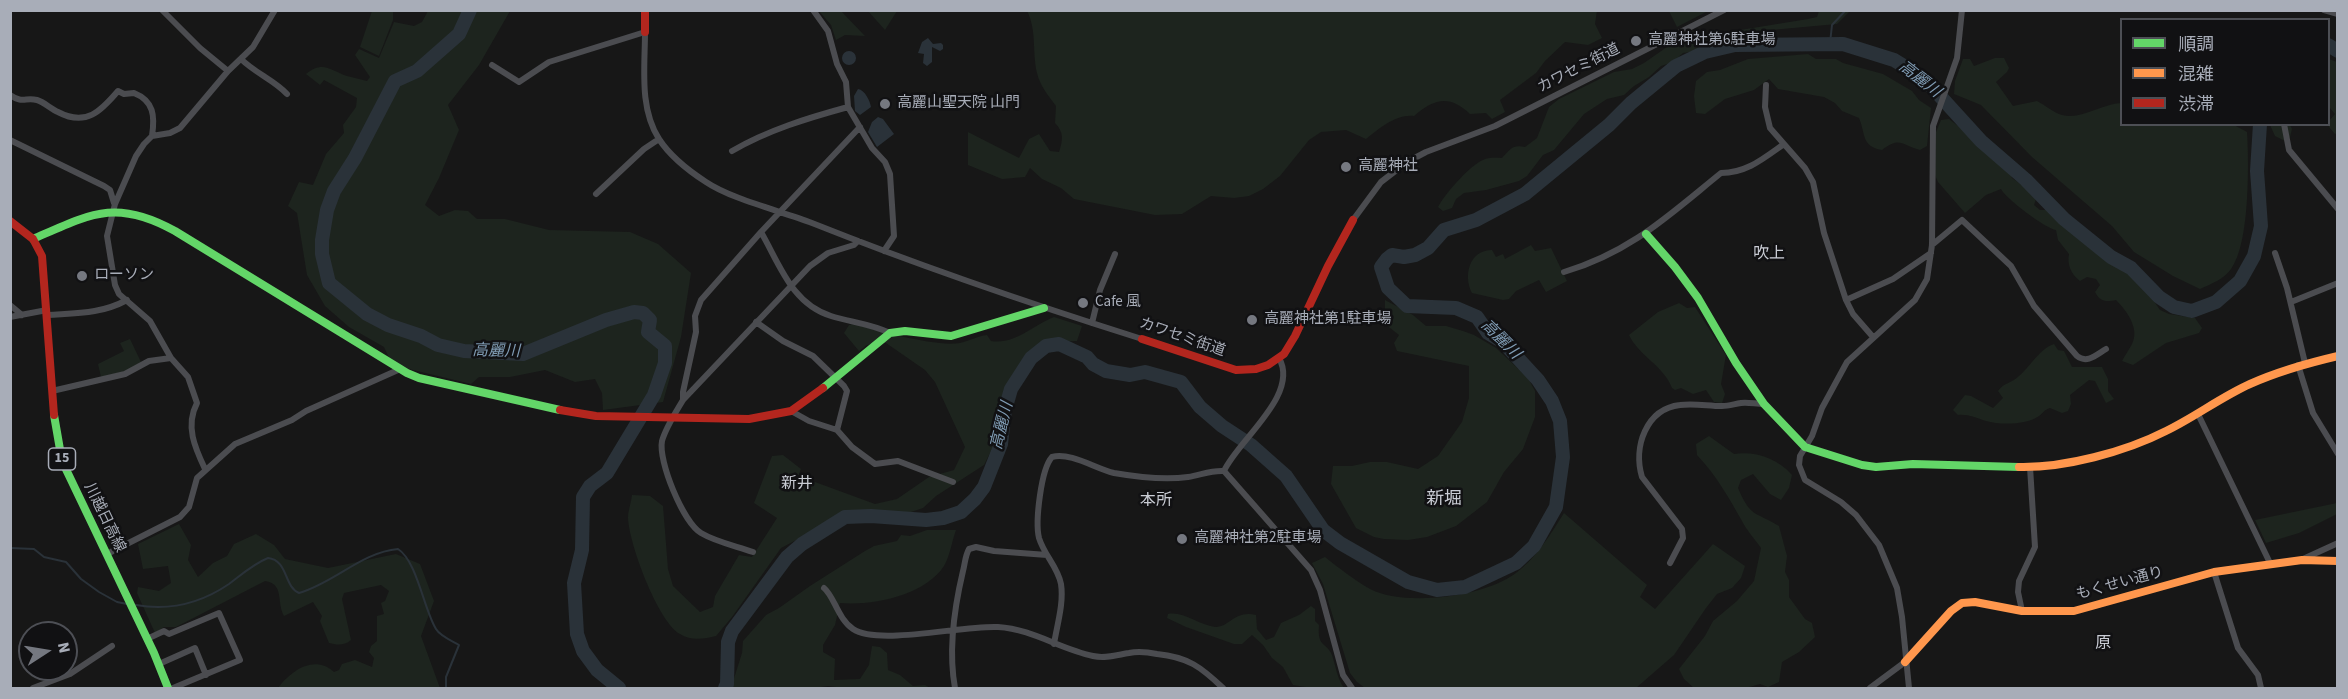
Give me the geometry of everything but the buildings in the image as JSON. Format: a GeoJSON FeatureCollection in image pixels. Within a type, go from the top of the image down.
{"type":"FeatureCollection","features":[{"type":"Feature","properties":{"kind":"street"},"geometry":{"type":"LineString","coordinates":[[162,10],[200,48],[228,71]]}},
{"type":"Feature","properties":{"kind":"street"},"geometry":{"type":"LineString","coordinates":[[152,136],[170,133],[180,128],[228,71],[253,47],[274,10]]}},
{"type":"Feature","properties":{"kind":"street","name":"カワセミ街道"},"geometry":{"type":"LineString","coordinates":[[645,10],[647,108],[652,126],[659,139],[676,159],[707,183],[858,241],[1044,308],[1236,370],[1257,369],[1279,358],[1295,336],[1353,220],[1381,182],[1407,162],[1426,152],[1495,126],[1724,10]]}},
{"type":"Feature","properties":{"kind":"street"},"geometry":{"type":"LineString","coordinates":[[813,10],[828,31],[837,64],[846,82],[848,107],[872,148],[885,162],[890,174],[894,236],[885,251]]}},
{"type":"Feature","properties":{"kind":"street"},"geometry":{"type":"LineString","coordinates":[[1909,688],[1902,617],[1897,588],[1888,564],[1877,542],[1856,515],[1841,502],[1805,480],[1799,465],[1800,456],[1812,436],[1822,408],[1847,362],[1922,291],[1932,253],[1933,126],[1954,71],[1962,10]]}},
{"type":"Feature","properties":{"kind":"street"},"geometry":{"type":"LineString","coordinates":[[2324,10],[2337,14]]}},
{"type":"Feature","properties":{"kind":"street"},"geometry":{"type":"LineString","coordinates":[[492,65],[519,82],[549,62],[645,32]]}},
{"type":"Feature","properties":{"kind":"street"},"geometry":{"type":"LineString","coordinates":[[241,60],[276,83],[288,94]]}},
{"type":"Feature","properties":{"kind":"street"},"geometry":{"type":"LineString","coordinates":[[1766,85],[1764,102],[1768,123],[1805,168],[1813,182],[1818,195],[1824,233],[1846,300],[1853,314],[1873,337]]}},
{"type":"Feature","properties":{"kind":"street"},"geometry":{"type":"LineString","coordinates":[[10,95],[21,101],[36,100],[70,118],[94,115],[105,107],[118,91],[124,94],[134,93],[148,102],[153,109],[152,136],[136,156],[113,208],[107,236],[111,264],[119,294],[150,321],[171,358],[188,377],[197,403],[192,412],[193,440],[205,469]]}},
{"type":"Feature","properties":{"kind":"street"},"geometry":{"type":"LineString","coordinates":[[732,151],[783,127],[848,107]]}},
{"type":"Feature","properties":{"kind":"street"},"geometry":{"type":"LineString","coordinates":[[2284,126],[2289,150],[2337,210]]}},
{"type":"Feature","properties":{"kind":"street"},"geometry":{"type":"LineString","coordinates":[[683,400],[695,339],[697,308],[761,232],[860,127]]}},
{"type":"Feature","properties":{"kind":"street"},"geometry":{"type":"LineString","coordinates":[[596,194],[644,149],[659,139]]}},
{"type":"Feature","properties":{"kind":"street"},"geometry":{"type":"LineString","coordinates":[[10,140],[104,186],[110,190],[113,208]]}},
{"type":"Feature","properties":{"kind":"street"},"geometry":{"type":"LineString","coordinates":[[1564,272],[1597,261],[1646,234],[1722,173],[1734,173],[1748,169],[1784,144]]}},
{"type":"Feature","properties":{"kind":"street"},"geometry":{"type":"LineString","coordinates":[[10,221],[33,238],[65,223],[113,208],[142,214],[308,311],[398,370],[419,378],[568,412],[606,416],[749,419],[791,411],[836,379],[890,333],[903,330],[939,337],[951,336],[1044,308]]}},
{"type":"Feature","properties":{"kind":"street"},"geometry":{"type":"LineString","coordinates":[[1932,245],[1962,220],[2011,266],[2034,306],[2077,356],[2082,360],[2087,360],[2106,349]]}},
{"type":"Feature","properties":{"kind":"street"},"geometry":{"type":"LineString","coordinates":[[761,232],[791,286],[804,303],[817,311],[890,333]]}},
{"type":"Feature","properties":{"kind":"street"},"geometry":{"type":"LineString","coordinates":[[1646,234],[1698,298],[1736,363],[1764,404],[1805,447],[1862,465],[1876,467],[1913,464],[2030,467],[2056,465],[2126,447],[2165,432],[2248,385],[2302,364],[2337,356]]}},
{"type":"Feature","properties":{"kind":"street","name":"川越日高線"},"geometry":{"type":"LineString","coordinates":[[33,238],[39,247],[45,267],[52,391],[57,440],[62,461],[159,664],[168,688]]}},
{"type":"Feature","properties":{"kind":"street"},"geometry":{"type":"LineString","coordinates":[[753,552],[700,532],[679,504],[662,452],[662,442],[683,400],[791,286],[819,258],[854,245],[858,241]]}},
{"type":"Feature","properties":{"kind":"street"},"geometry":{"type":"LineString","coordinates":[[1846,300],[1893,279],[1932,253]]}},
{"type":"Feature","properties":{"kind":"street"},"geometry":{"type":"LineString","coordinates":[[2275,253],[2291,302],[2313,413],[2337,454]]}},
{"type":"Feature","properties":{"kind":"street"},"geometry":{"type":"LineString","coordinates":[[1092,323],[1100,290],[1115,254]]}},
{"type":"Feature","properties":{"kind":"street"},"geometry":{"type":"LineString","coordinates":[[2291,302],[2337,283]]}},
{"type":"Feature","properties":{"kind":"street"},"geometry":{"type":"LineString","coordinates":[[10,317],[48,312],[99,311],[127,300]]}},
{"type":"Feature","properties":{"kind":"street"},"geometry":{"type":"LineString","coordinates":[[10,305],[22,315]]}},
{"type":"Feature","properties":{"kind":"street"},"geometry":{"type":"LineString","coordinates":[[756,322],[783,341],[813,356],[847,391],[837,430]]}},
{"type":"Feature","properties":{"kind":"street"},"geometry":{"type":"LineString","coordinates":[[52,391],[125,374],[149,361],[171,358]]}},
{"type":"Feature","properties":{"kind":"street"},"geometry":{"type":"LineString","coordinates":[[1054,644],[1062,595],[1059,576],[1039,539],[1038,520],[1044,474],[1052,457],[1076,460],[1114,472],[1152,477],[1186,477],[1226,468],[1272,407],[1284,377],[1284,369],[1279,358]]}},
{"type":"Feature","properties":{"kind":"street"},"geometry":{"type":"LineString","coordinates":[[106,554],[180,517],[189,507],[197,478],[235,444],[398,370]]}},
{"type":"Feature","properties":{"kind":"street"},"geometry":{"type":"LineString","coordinates":[[1670,563],[1683,538],[1682,529],[1642,477],[1640,470],[1642,438],[1649,422],[1657,414],[1679,405],[1764,404]]}},
{"type":"Feature","properties":{"kind":"street"},"geometry":{"type":"LineString","coordinates":[[791,411],[837,430],[852,447],[875,464],[898,461],[953,482]]}},
{"type":"Feature","properties":{"kind":"street"},"geometry":{"type":"LineString","coordinates":[[2198,414],[2270,563]]}},
{"type":"Feature","properties":{"kind":"street"},"geometry":{"type":"LineString","coordinates":[[2022,611],[2018,592],[2019,581],[2035,547],[2030,467]]}},
{"type":"Feature","properties":{"kind":"street"},"geometry":{"type":"LineString","coordinates":[[1226,468],[1311,570],[1320,590],[1343,675],[1352,688]]}},
{"type":"Feature","properties":{"kind":"street"},"geometry":{"type":"LineString","coordinates":[[2302,560],[2337,543]]}},
{"type":"Feature","properties":{"kind":"street"},"geometry":{"type":"LineString","coordinates":[[955,688],[951,669],[953,629],[960,582],[969,549],[976,547],[994,551],[1047,555]]}},
{"type":"Feature","properties":{"kind":"street","name":"もくせい通り"},"geometry":{"type":"LineString","coordinates":[[1870,688],[1905,662],[1951,611],[1962,603],[1975,602],[2022,611],[2074,611],[2214,572],[2302,560],[2337,561]]}},
{"type":"Feature","properties":{"kind":"street"},"geometry":{"type":"LineString","coordinates":[[2214,572],[2238,648],[2254,667],[2260,688]]}},
{"type":"Feature","properties":{"kind":"street"},"geometry":{"type":"LineString","coordinates":[[824,588],[828,591],[838,612],[853,629],[871,635],[999,627],[1028,632],[1054,644],[1095,657],[1104,658],[1141,652],[1185,658],[1201,668],[1223,688]]}},
{"type":"Feature","properties":{"kind":"street"},"geometry":{"type":"LineString","coordinates":[[147,639],[164,631],[169,634],[219,612],[240,660],[172,688]]}},
{"type":"Feature","properties":{"kind":"street"},"geometry":{"type":"LineString","coordinates":[[33,688],[70,674],[112,646]]}},
{"type":"Feature","properties":{"kind":"street"},"geometry":{"type":"LineString","coordinates":[[159,664],[195,648],[206,675]]}},
{"type":"Feature","properties":{"kind":"shaded area"},"geometry":{"type":"Polygon","coordinates":[[[1597,10],[1595,24],[1602,38],[1588,45],[1565,42],[1536,73],[1500,100],[1505,112],[1492,119],[1486,113],[1470,114],[1456,104],[1442,101],[1429,105],[1414,116],[1395,119],[1366,139],[1346,130],[1321,132],[1309,140],[1280,176],[1249,196],[1234,198],[1211,196],[1182,214],[1155,215],[1074,199],[1061,188],[1042,179],[1030,168],[1025,177],[1002,179],[968,165],[968,132],[1019,158],[1029,139],[1039,134],[1050,151],[1059,152],[1062,136],[1055,123],[1056,106],[1038,78],[1032,26],[1027,11],[1597,10]]]}},
{"type":"Feature","properties":{"kind":"shaded area"},"geometry":{"type":"Polygon","coordinates":[[[372,11],[393,11],[393,20],[379,56],[360,47],[372,11]]]}},
{"type":"Feature","properties":{"kind":"shaded area"},"geometry":{"type":"Polygon","coordinates":[[[428,11],[510,11],[479,65],[448,105],[459,130],[425,205],[439,216],[455,210],[468,211],[477,219],[505,219],[549,230],[630,232],[658,244],[691,273],[681,337],[663,402],[603,410],[602,393],[595,379],[575,382],[545,370],[510,377],[479,377],[471,384],[409,369],[390,360],[384,347],[349,327],[325,306],[307,275],[297,213],[288,206],[299,182],[313,185],[326,154],[344,133],[343,125],[356,107],[357,98],[324,80],[320,85],[306,74],[322,67],[367,81],[370,77],[355,55],[359,49],[379,58],[394,22],[414,26],[422,22],[428,11]]]}},
{"type":"Feature","properties":{"kind":"shaded area"},"geometry":{"type":"Polygon","coordinates":[[[819,11],[841,11],[865,36],[845,35],[836,40],[831,25],[819,11]]]}},
{"type":"Feature","properties":{"kind":"shaded area"},"geometry":{"type":"Polygon","coordinates":[[[868,11],[897,11],[885,30],[868,11]]]}},
{"type":"Feature","properties":{"kind":"shaded area"},"geometry":{"type":"Polygon","coordinates":[[[1669,11],[1705,11],[1677,27],[1669,11]]]}},
{"type":"Feature","properties":{"kind":"shaded area"},"geometry":{"type":"Polygon","coordinates":[[[1819,11],[1850,11],[1837,24],[1771,30],[1765,35],[1746,35],[1697,51],[1683,53],[1673,62],[1661,66],[1624,95],[1607,99],[1584,114],[1554,150],[1543,155],[1527,176],[1519,181],[1486,190],[1464,193],[1456,199],[1452,208],[1443,211],[1438,207],[1458,181],[1477,163],[1488,158],[1502,158],[1512,148],[1525,147],[1537,138],[1549,107],[1559,99],[1614,72],[1632,69],[1644,63],[1690,31],[1706,33],[1734,31],[1817,17],[1819,11]]]}},
{"type":"Feature","properties":{"kind":"shaded area"},"geometry":{"type":"Polygon","coordinates":[[[928,38],[933,44],[941,43],[943,49],[940,51],[932,47],[932,62],[927,66],[923,63],[924,54],[918,53],[922,42],[928,38]]]}},
{"type":"Feature","properties":{"kind":"shaded area"},"geometry":{"type":"Polygon","coordinates":[[[849,51],[854,53],[856,58],[854,63],[849,65],[844,63],[842,58],[844,53],[849,51]]]}},
{"type":"Feature","properties":{"kind":"shaded area"},"geometry":{"type":"Polygon","coordinates":[[[1808,54],[1816,59],[1836,59],[1883,74],[1912,91],[1919,100],[1931,108],[1927,146],[1920,150],[1901,143],[1893,143],[1882,150],[1875,148],[1867,143],[1859,118],[1842,111],[1835,103],[1824,97],[1778,89],[1769,79],[1754,90],[1725,99],[1705,114],[1696,113],[1694,96],[1696,81],[1707,72],[1720,70],[1748,59],[1808,54]]]}},
{"type":"Feature","properties":{"kind":"shaded area"},"geometry":{"type":"Polygon","coordinates":[[[1995,58],[2004,58],[2009,68],[1996,82],[2013,106],[2037,101],[2059,114],[2069,116],[2120,103],[2120,126],[2236,126],[2247,132],[2248,182],[2245,223],[2237,257],[2228,273],[2200,289],[2173,276],[2134,252],[2112,226],[2032,157],[1981,105],[1954,94],[1955,81],[1963,59],[1970,59],[1974,66],[1995,58]]]}},
{"type":"Feature","properties":{"kind":"shaded area"},"geometry":{"type":"Polygon","coordinates":[[[2330,59],[2337,62],[2338,133],[2335,134],[2329,126],[2330,120],[2335,114],[2330,108],[2330,59]]]}},
{"type":"Feature","properties":{"kind":"shaded area"},"geometry":{"type":"Polygon","coordinates":[[[858,89],[865,94],[871,107],[860,115],[855,111],[854,96],[858,89]]]}},
{"type":"Feature","properties":{"kind":"shaded area"},"geometry":{"type":"Polygon","coordinates":[[[878,117],[883,119],[894,134],[877,147],[868,132],[872,122],[878,117]]]}},
{"type":"Feature","properties":{"kind":"shaded area"},"geometry":{"type":"Polygon","coordinates":[[[1949,119],[2009,170],[2012,178],[2037,196],[2034,205],[2040,210],[2052,210],[2073,234],[2128,270],[2145,288],[2160,310],[2169,314],[2195,318],[2202,328],[2199,333],[2166,343],[2133,365],[2122,361],[2134,338],[2131,320],[2116,300],[2106,301],[2099,298],[2095,292],[2100,285],[2096,279],[2087,277],[2080,281],[2074,275],[2069,266],[2069,254],[2058,240],[2056,230],[2026,213],[2001,189],[1986,195],[1965,213],[1938,182],[1935,175],[1936,132],[1941,120],[1949,119]]]}},
{"type":"Feature","properties":{"kind":"shaded area"},"geometry":{"type":"Polygon","coordinates":[[[2270,126],[2290,126],[2290,137],[2285,141],[2275,136],[2270,126]]]}},
{"type":"Feature","properties":{"kind":"shaded area"},"geometry":{"type":"Polygon","coordinates":[[[1531,245],[1535,251],[1551,248],[1567,281],[1546,292],[1539,280],[1516,291],[1509,299],[1503,300],[1472,293],[1468,272],[1473,259],[1478,254],[1492,250],[1496,257],[1503,254],[1505,259],[1531,245]]]}},
{"type":"Feature","properties":{"kind":"shaded area"},"geometry":{"type":"Polygon","coordinates":[[[1385,300],[1413,315],[1426,326],[1446,326],[1463,331],[1496,348],[1528,378],[1535,391],[1535,417],[1523,449],[1504,472],[1487,502],[1456,526],[1427,537],[1408,540],[1374,537],[1356,528],[1331,484],[1333,466],[1387,462],[1418,469],[1438,456],[1462,422],[1469,398],[1469,366],[1397,351],[1394,343],[1399,335],[1385,324],[1385,300]]]}},
{"type":"Feature","properties":{"kind":"shaded area"},"geometry":{"type":"Polygon","coordinates":[[[1679,303],[1687,308],[1695,307],[1726,355],[1721,384],[1725,394],[1722,403],[1714,402],[1706,390],[1693,394],[1681,388],[1675,390],[1672,388],[1663,373],[1639,349],[1629,335],[1658,312],[1679,303]]]}},
{"type":"Feature","properties":{"kind":"shaded area"},"geometry":{"type":"Polygon","coordinates":[[[1054,317],[1082,326],[1077,341],[1049,342],[1028,356],[1007,392],[992,449],[984,465],[936,496],[923,508],[902,515],[848,513],[781,548],[716,636],[702,639],[689,638],[671,627],[654,599],[633,545],[628,518],[632,495],[650,496],[663,506],[668,569],[673,586],[700,612],[713,607],[715,596],[739,555],[752,557],[777,518],[754,503],[772,456],[783,455],[801,469],[793,489],[815,482],[875,504],[897,499],[929,477],[954,470],[965,447],[935,382],[925,370],[886,343],[867,345],[859,351],[844,333],[849,325],[854,324],[922,341],[949,344],[987,335],[991,341],[1008,340],[1054,317]]]}},
{"type":"Feature","properties":{"kind":"shaded area"},"geometry":{"type":"Polygon","coordinates":[[[130,339],[141,362],[126,371],[101,377],[98,364],[124,351],[120,343],[130,339]]]}},
{"type":"Feature","properties":{"kind":"shaded area"},"geometry":{"type":"Polygon","coordinates":[[[2054,344],[2058,350],[2064,351],[2072,367],[2102,367],[2108,379],[2108,391],[2114,399],[2106,403],[2095,381],[2089,380],[2070,395],[2071,404],[2068,411],[2062,413],[2050,408],[2028,421],[2006,424],[1992,422],[1958,415],[1953,410],[1965,395],[1993,408],[2003,398],[1998,391],[2003,385],[2019,376],[2043,351],[2054,344]]]}},
{"type":"Feature","properties":{"kind":"shaded area"},"geometry":{"type":"Polygon","coordinates":[[[1709,436],[1734,454],[1765,457],[1780,464],[1792,475],[1789,488],[1781,500],[1770,494],[1753,474],[1741,480],[1738,488],[1750,509],[1779,526],[1787,556],[1785,572],[1789,580],[1789,597],[1805,619],[1812,623],[1815,637],[1799,652],[1782,662],[1779,682],[1768,687],[1760,684],[1746,688],[1694,688],[1684,679],[1679,669],[1705,636],[1713,621],[1737,601],[1754,581],[1761,548],[1716,479],[1697,455],[1696,444],[1709,436]]]}},
{"type":"Feature","properties":{"kind":"shaded area"},"geometry":{"type":"Polygon","coordinates":[[[2337,503],[2337,514],[2299,533],[2266,543],[2255,520],[2337,503]]]}},
{"type":"Feature","properties":{"kind":"shaded area"},"geometry":{"type":"Polygon","coordinates":[[[1564,513],[1647,585],[1640,597],[1655,609],[1713,544],[1745,566],[1741,578],[1732,588],[1717,594],[1674,655],[1636,688],[1365,688],[1357,682],[1350,673],[1323,584],[1312,563],[1325,557],[1370,589],[1385,594],[1423,598],[1465,593],[1502,581],[1524,567],[1537,553],[1564,513]]]}},
{"type":"Feature","properties":{"kind":"shaded area"},"geometry":{"type":"Polygon","coordinates":[[[179,524],[191,545],[188,560],[198,577],[213,563],[227,556],[234,544],[256,534],[274,545],[285,559],[328,568],[396,554],[420,564],[434,601],[421,636],[440,688],[278,688],[296,671],[311,665],[326,667],[334,672],[339,670],[342,664],[355,660],[372,667],[374,658],[369,652],[371,646],[377,641],[377,616],[384,614],[381,603],[385,601],[389,591],[381,585],[344,593],[342,599],[351,640],[343,644],[329,643],[320,621],[322,616],[313,602],[284,616],[278,590],[265,581],[176,627],[164,627],[155,633],[137,593],[138,587],[159,591],[171,583],[168,566],[143,569],[138,544],[179,524]]]}},
{"type":"Feature","properties":{"kind":"shaded area"},"geometry":{"type":"Polygon","coordinates":[[[927,530],[956,530],[944,566],[925,584],[898,596],[868,603],[840,603],[835,625],[823,645],[823,652],[835,659],[834,680],[860,679],[869,665],[872,646],[880,647],[887,653],[888,670],[900,675],[913,686],[925,685],[930,688],[828,686],[731,688],[742,653],[743,641],[766,615],[874,546],[897,541],[901,535],[910,536],[927,530]]]}},
{"type":"Feature","properties":{"kind":"shaded area"},"geometry":{"type":"Polygon","coordinates":[[[1311,606],[1315,609],[1319,637],[1332,655],[1344,688],[1312,688],[1293,685],[1283,667],[1252,635],[1242,644],[1234,644],[1167,618],[1168,614],[1179,614],[1203,624],[1220,627],[1242,615],[1256,615],[1257,629],[1266,640],[1274,637],[1281,623],[1299,615],[1311,606]]]}},
{"type":"Feature","properties":{"kind":"waterway","name":"高麗川"},"geometry":{"type":"LineString","coordinates":[[470,10],[459,34],[417,71],[395,81],[355,158],[334,191],[327,210],[322,254],[329,283],[367,314],[438,345],[464,351],[523,354],[606,320],[634,312],[643,313],[650,320],[648,332],[665,346],[665,363],[654,395],[607,473],[590,486],[583,497],[582,550],[574,583],[577,634],[583,651],[597,670],[619,688]]}},
{"type":"Feature","properties":{"kind":"waterway"},"geometry":{"type":"LineString","coordinates":[[1830,43],[1832,25],[1846,10]]}},
{"type":"Feature","properties":{"kind":"waterway","name":"高麗川"},"geometry":{"type":"LineString","coordinates":[[725,688],[728,642],[732,631],[787,557],[802,544],[845,517],[871,516],[926,520],[943,518],[961,512],[975,499],[984,487],[1001,444],[1005,410],[1011,389],[1031,358],[1046,346],[1059,344],[1087,357],[1093,364],[1106,371],[1130,375],[1145,372],[1181,382],[1200,407],[1222,426],[1251,445],[1286,476],[1323,530],[1340,543],[1408,582],[1437,590],[1465,587],[1516,563],[1534,546],[1556,507],[1563,457],[1560,421],[1552,401],[1538,380],[1503,342],[1488,333],[1477,317],[1456,308],[1407,306],[1388,288],[1381,267],[1392,255],[1404,257],[1415,255],[1428,248],[1444,230],[1476,220],[1525,194],[1676,66],[1705,52],[1735,45],[1843,44],[1894,60],[1930,85],[1981,141],[2026,180],[2064,219],[2111,257],[2131,268],[2159,297],[2174,307],[2192,311],[2216,302],[2240,281],[2254,256],[2261,226],[2257,171],[2260,126]]}},
{"type":"Feature","properties":{"kind":"waterway","name":"高麗川"},"geometry":{"type":"LineString","coordinates":[[2330,46],[2338,51]]}},
{"type":"Feature","properties":{"kind":"waterway"},"geometry":{"type":"LineString","coordinates":[[10,548],[34,549],[44,557],[66,562],[81,579],[99,592],[117,602],[127,604]]}},
{"type":"Feature","properties":{"kind":"waterway"},"geometry":{"type":"LineString","coordinates":[[136,605],[161,607],[196,601],[218,591],[252,566],[268,558],[279,563],[294,590],[299,593],[372,556],[398,549],[410,564],[436,629],[459,645],[446,677],[446,688]]}},
{"type":"Feature","properties":{"kind":"traffic: fast"},"geometry":{"type":"LineString","coordinates":[[33,239],[87,217],[103,213],[119,212],[136,215],[175,231],[407,373],[419,378],[560,410]]}},
{"type":"Feature","properties":{"kind":"traffic: fast"},"geometry":{"type":"LineString","coordinates":[[1646,234],[1698,298],[1736,363],[1764,404],[1805,447],[1862,465],[1876,467],[1913,464],[2019,467]]}},
{"type":"Feature","properties":{"kind":"traffic: fast"},"geometry":{"type":"LineString","coordinates":[[823,388],[890,333],[905,331],[951,336],[1044,308]]}},
{"type":"Feature","properties":{"kind":"traffic: fast"},"geometry":{"type":"LineString","coordinates":[[54,415],[62,461],[154,653],[168,688]]}},
{"type":"Feature","properties":{"kind":"traffic: slow"},"geometry":{"type":"LineString","coordinates":[[2019,467],[2074,462],[2132,446],[2177,425],[2250,384],[2272,375],[2338,356]]}},
{"type":"Feature","properties":{"kind":"traffic: slow"},"geometry":{"type":"LineString","coordinates":[[1905,662],[1951,611],[1962,603],[1975,602],[2022,611],[2074,611],[2214,572],[2302,560],[2338,561]]}},
{"type":"Feature","properties":{"kind":"traffic: jam"},"geometry":{"type":"LineString","coordinates":[[645,10],[645,32]]}},
{"type":"Feature","properties":{"kind":"traffic: jam"},"geometry":{"type":"LineString","coordinates":[[1142,339],[1236,370],[1256,369],[1268,365],[1284,354],[1295,336],[1353,220]]}},
{"type":"Feature","properties":{"kind":"traffic: jam"},"geometry":{"type":"LineString","coordinates":[[10,221],[33,239],[42,256],[54,415]]}},
{"type":"Feature","properties":{"kind":"traffic: jam"},"geometry":{"type":"LineString","coordinates":[[560,410],[596,416],[749,419],[791,411],[823,388]]}},
{"type":"Feature","properties":{"kind":"place","name":"高麗神社第6駐車場"},"geometry":{"type":"Point","coordinates":[1636,41]}},
{"type":"Feature","properties":{"kind":"place","name":"高麗山聖天院 山門"},"geometry":{"type":"Point","coordinates":[885,104]}},
{"type":"Feature","properties":{"kind":"place","name":"高麗神社"},"geometry":{"type":"Point","coordinates":[1346,167]}},
{"type":"Feature","properties":{"kind":"place","name":"ローソン"},"geometry":{"type":"Point","coordinates":[82,276]}},
{"type":"Feature","properties":{"kind":"place","name":"Cafe 風"},"geometry":{"type":"Point","coordinates":[1083,303]}},
{"type":"Feature","properties":{"kind":"place","name":"高麗神社第1駐車場"},"geometry":{"type":"Point","coordinates":[1252,320]}},
{"type":"Feature","properties":{"kind":"place","name":"高麗神社第2駐車場"},"geometry":{"type":"Point","coordinates":[1182,539]}},
{"type":"Feature","properties":{"kind":"district","name":"吹上"},"geometry":{"type":"Point","coordinates":[1769,254]}},
{"type":"Feature","properties":{"kind":"district","name":"新井"},"geometry":{"type":"Point","coordinates":[797,484]}},
{"type":"Feature","properties":{"kind":"district","name":"新堀"},"geometry":{"type":"Point","coordinates":[1444,500]}},
{"type":"Feature","properties":{"kind":"district","name":"本所"},"geometry":{"type":"Point","coordinates":[1156,501]}},
{"type":"Feature","properties":{"kind":"district","name":"原"},"geometry":{"type":"Point","coordinates":[2103,644]}}]}
